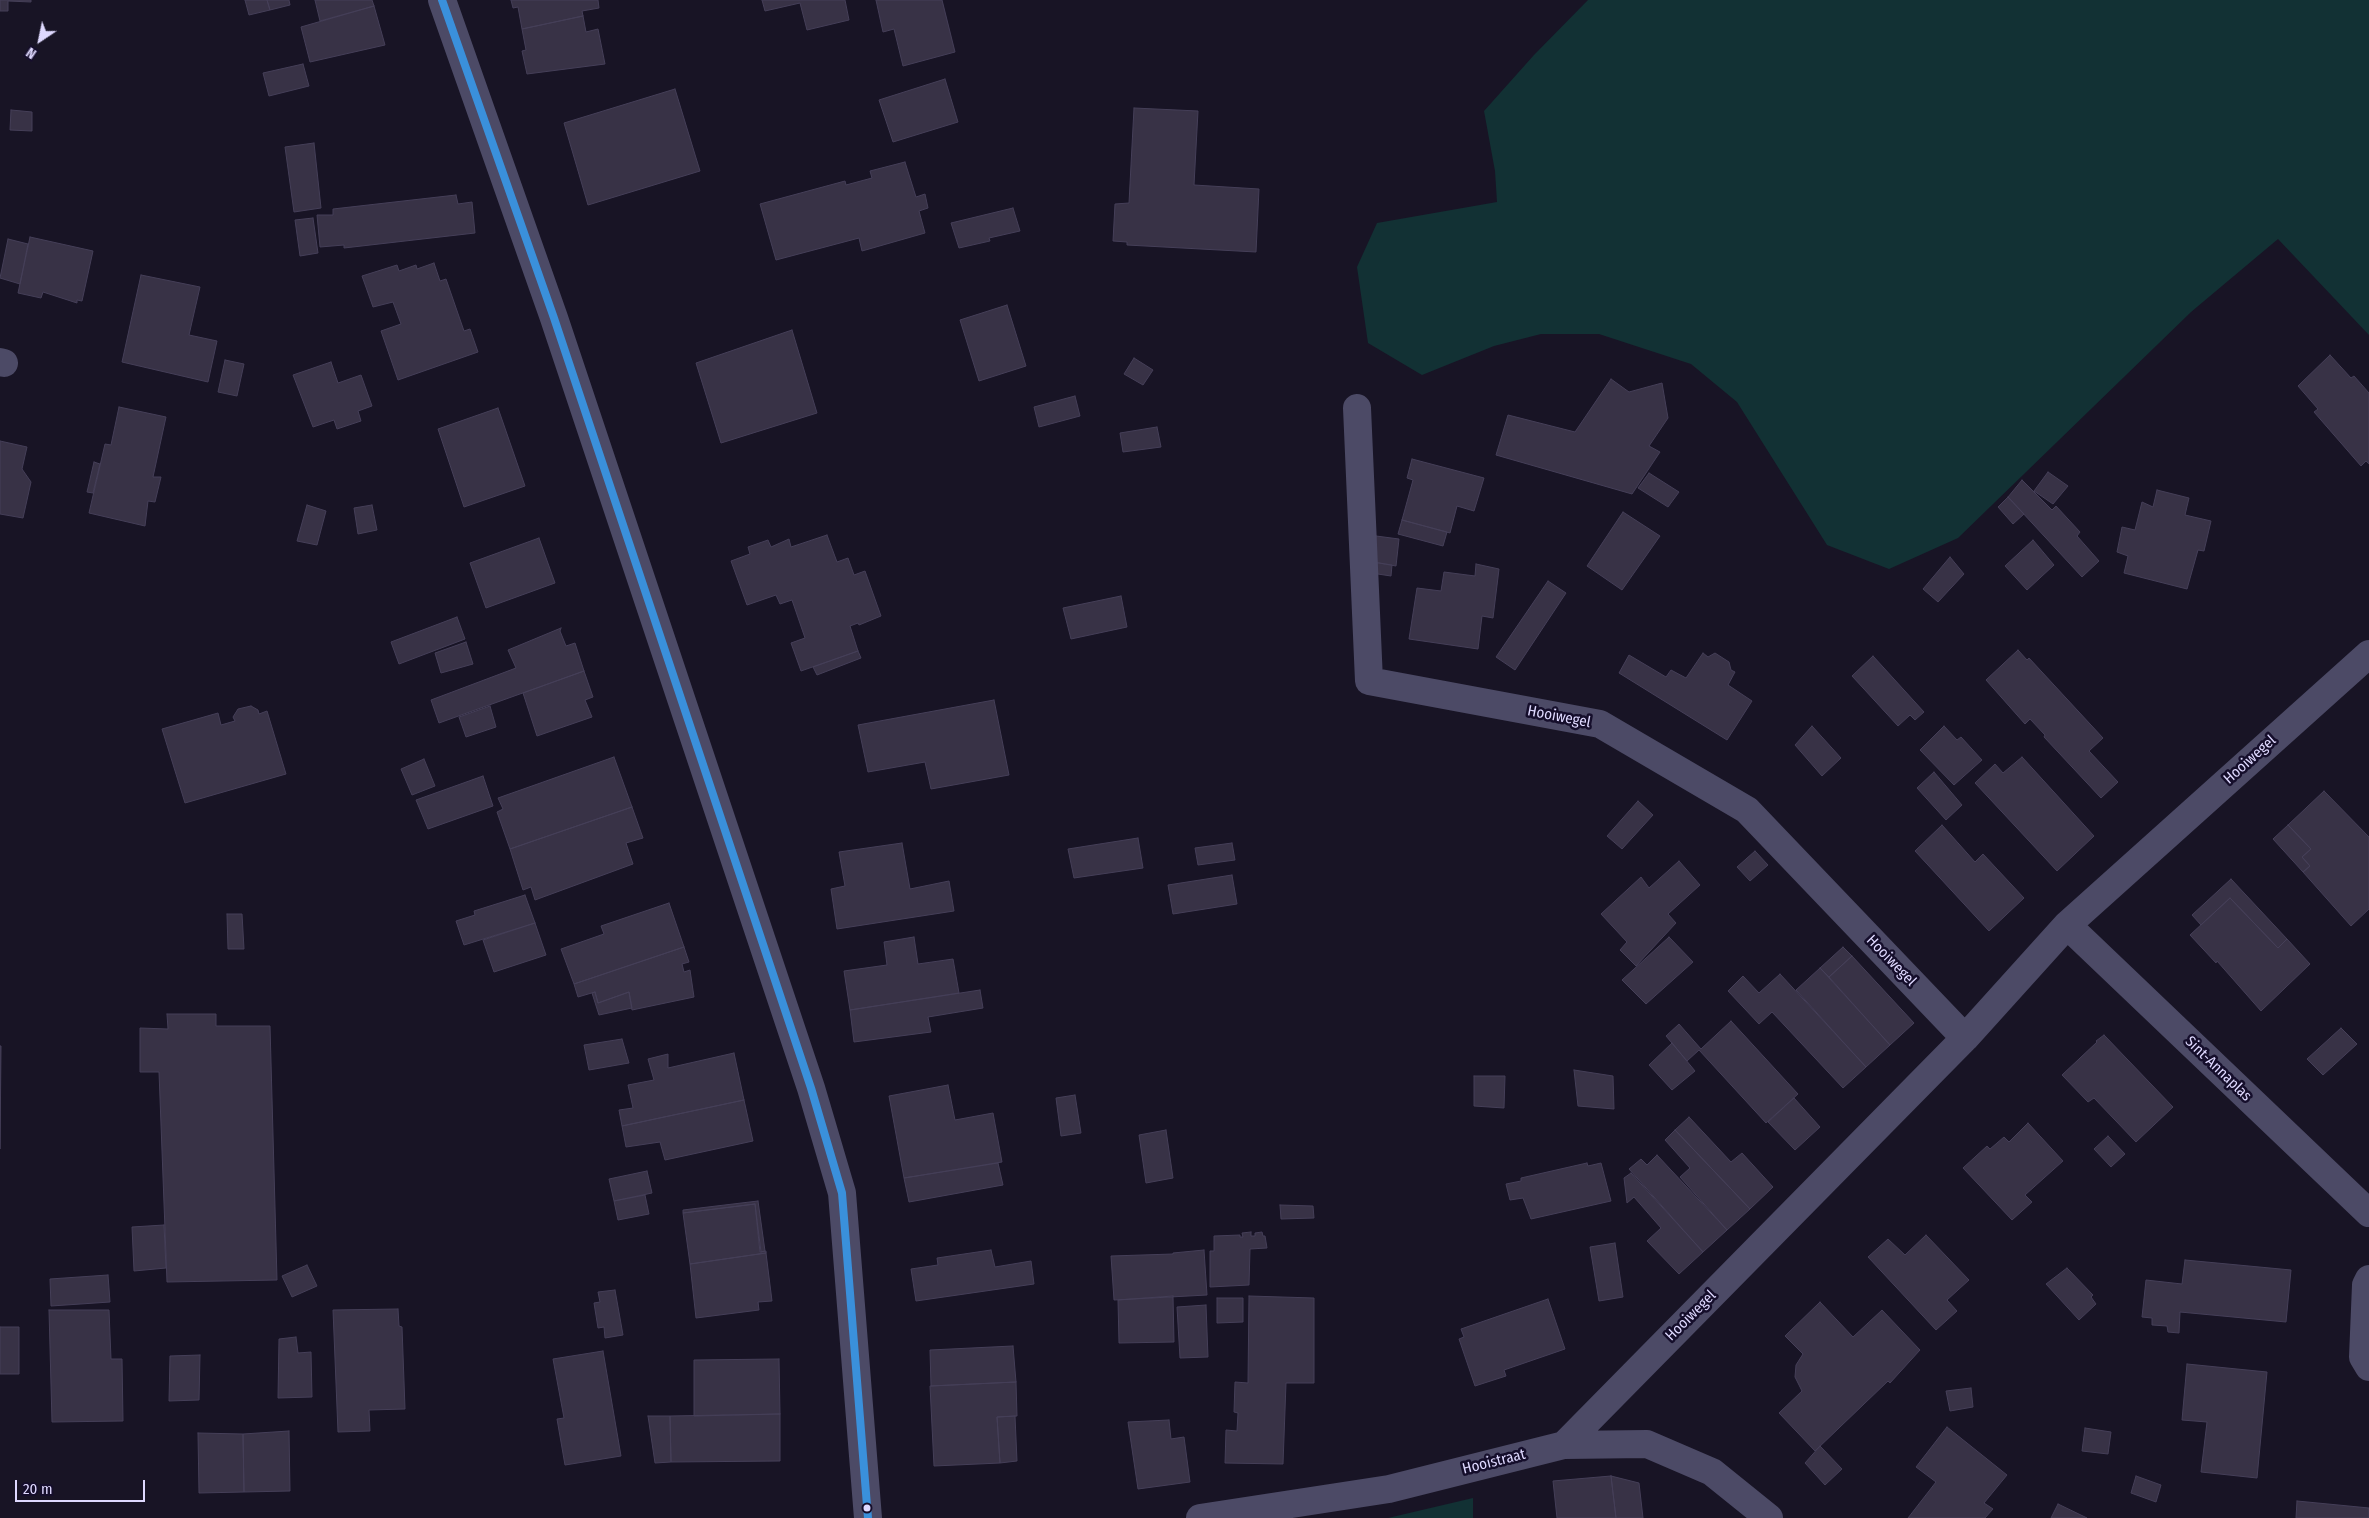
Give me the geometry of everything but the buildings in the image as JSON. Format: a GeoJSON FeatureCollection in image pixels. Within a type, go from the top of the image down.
{"type":"FeatureCollection","features":[{"type":"Feature","properties":{"kind":"street"},"geometry":{"type":"LineString","coordinates":[[442,0],[554,318],[811,1088],[842,1193],[868,1518]]}},
{"type":"Feature","properties":{"kind":"street","name":"Hooiwegel"},"geometry":{"type":"LineString","coordinates":[[1357,408],[1368,681],[1600,724],[1747,810],[1965,1038]]}},
{"type":"Feature","properties":{"kind":"street","name":"Hooiwegel"},"geometry":{"type":"LineString","coordinates":[[1564,1445],[1965,1038],[2067,925],[2369,654]]}},
{"type":"Feature","properties":{"kind":"street","name":"Sint-Annaplas"},"geometry":{"type":"LineString","coordinates":[[2067,925],[2369,1212]]}},
{"type":"Feature","properties":{"kind":"street"},"geometry":{"type":"LineString","coordinates":[[2369,1278],[2366,1285],[2363,1358],[2369,1367]]}},
{"type":"Feature","properties":{"kind":"street","name":"Hooistraat"},"geometry":{"type":"LineString","coordinates":[[1200,1518],[1388,1488],[1564,1445],[1647,1444],[1712,1472],[1769,1518]]}},
{"type":"Feature","properties":{"kind":"green space"},"geometry":{"type":"Polygon","coordinates":[[[1588,0],[2369,0],[2369,335],[2278,239],[2191,312],[1958,538],[1889,569],[1827,545],[1737,402],[1691,364],[1599,334],[1541,334],[1494,346],[1422,375],[1368,343],[1357,267],[1377,223],[1497,202],[1495,171],[1484,111],[1534,55],[1588,0]]]}},
{"type":"Feature","properties":{"kind":"green space"},"geometry":{"type":"Polygon","coordinates":[[[1473,1498],[1473,1518],[1388,1518],[1473,1498]]]}},
{"type":"Feature","properties":{"kind":"transit line"},"geometry":{"type":"LineString","coordinates":[[442,0],[554,318],[811,1088],[842,1193],[868,1518]]}}]}
